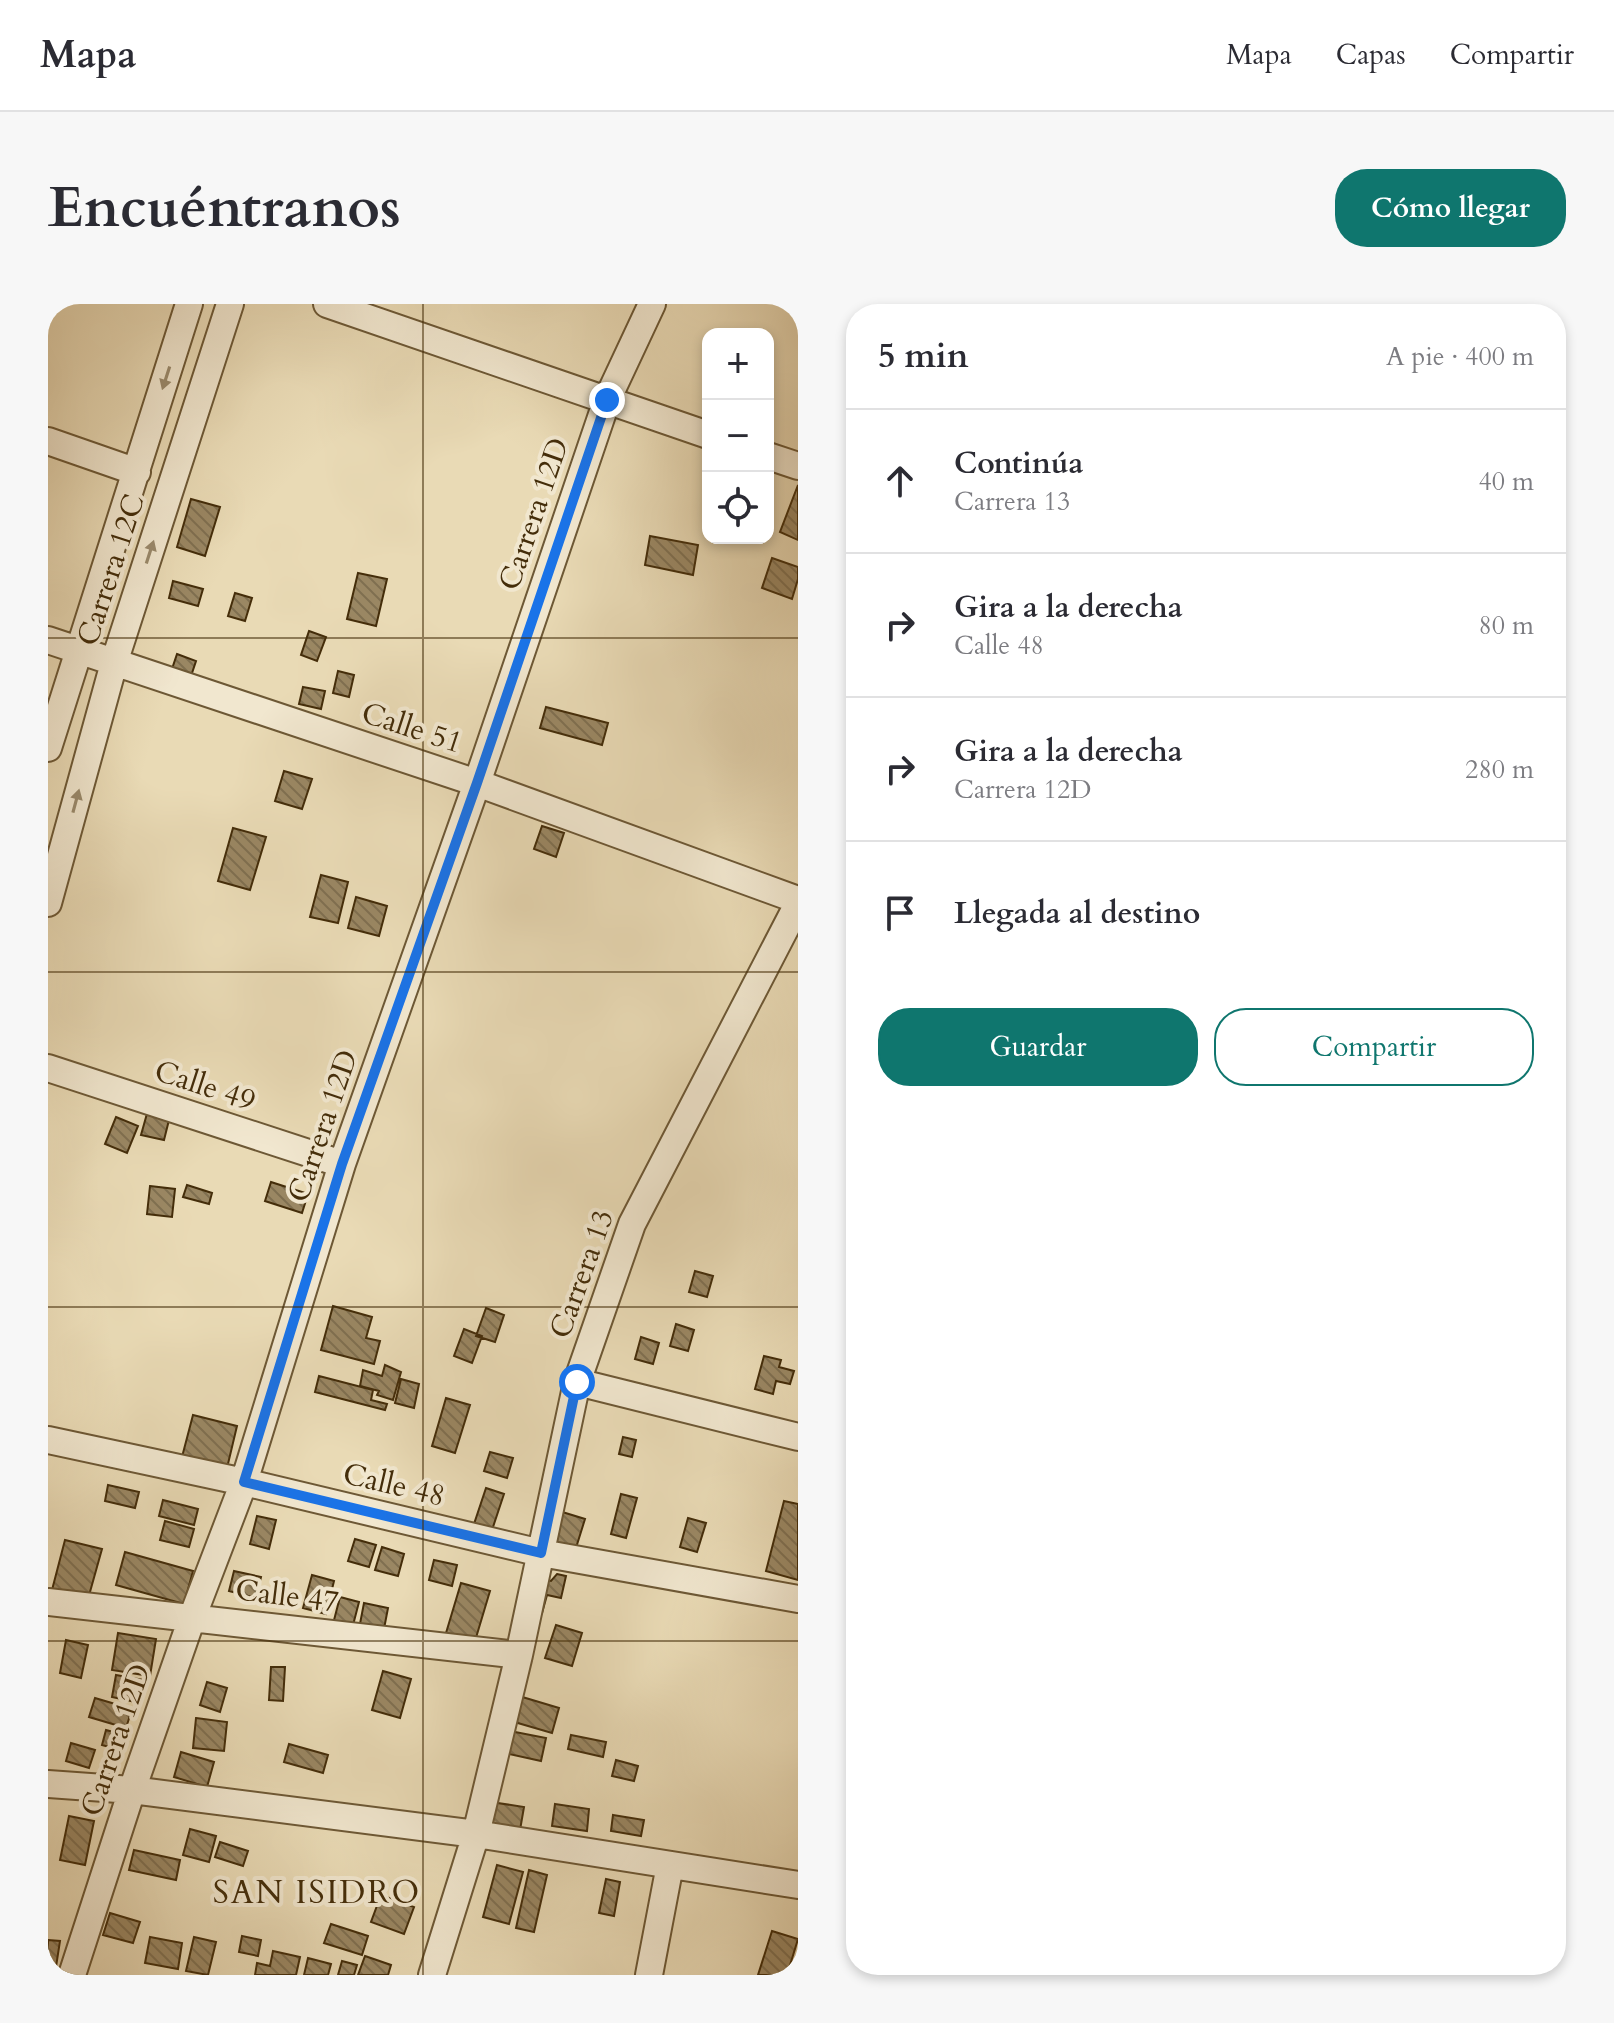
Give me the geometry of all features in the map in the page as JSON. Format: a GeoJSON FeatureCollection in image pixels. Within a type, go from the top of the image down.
{"type":"FeatureCollection","features":[{"type":"Feature","properties":{"kind":"street","name":"Carrera 12C"},"geometry":{"type":"LineString","coordinates":[[48,748],[189,304]]}},
{"type":"Feature","properties":{"kind":"street","name":"Carrera 12C"},"geometry":{"type":"LineString","coordinates":[[48,903],[114,663],[230,304]]}},
{"type":"Feature","properties":{"kind":"street"},"geometry":{"type":"LineString","coordinates":[[327,304],[702,433]]}},
{"type":"Feature","properties":{"kind":"street","name":"Carrera 12D"},"geometry":{"type":"LineString","coordinates":[[72,1975],[192,1618],[244,1482],[342,1164],[477,783],[607,400],[652,304]]}},
{"type":"Feature","properties":{"kind":"street"},"geometry":{"type":"LineString","coordinates":[[48,441],[137,472]]}},
{"type":"Feature","properties":{"kind":"street"},"geometry":{"type":"LineString","coordinates":[[774,458],[798,466]]}},
{"type":"Feature","properties":{"kind":"street","name":"Calle 51"},"geometry":{"type":"LineString","coordinates":[[48,640],[477,783],[798,902]]}},
{"type":"Feature","properties":{"kind":"street","name":"Carrera 13"},"geometry":{"type":"LineString","coordinates":[[432,1975],[476,1834],[519,1655],[577,1382],[632,1224],[798,902]]}},
{"type":"Feature","properties":{"kind":"street","name":"Calle 49"},"geometry":{"type":"LineString","coordinates":[[48,1068],[342,1164]]}},
{"type":"Feature","properties":{"kind":"street"},"geometry":{"type":"LineString","coordinates":[[577,1382],[798,1437]]}},
{"type":"Feature","properties":{"kind":"street","name":"Calle 48"},"geometry":{"type":"LineString","coordinates":[[48,1440],[244,1482],[541,1553],[798,1599]]}},
{"type":"Feature","properties":{"kind":"street","name":"Calle 47"},"geometry":{"type":"LineString","coordinates":[[48,1602],[519,1655]]}},
{"type":"Feature","properties":{"kind":"street"},"geometry":{"type":"LineString","coordinates":[[48,1784],[132,1790],[476,1834],[798,1885]]}},
{"type":"Feature","properties":{"kind":"street"},"geometry":{"type":"LineString","coordinates":[[649,1975],[670,1865]]}},
{"type":"Feature","properties":{"kind":"building"},"geometry":{"type":"Polygon","coordinates":[[[798,485],[798,540],[780,532],[798,485]]]}},
{"type":"Feature","properties":{"kind":"building"},"geometry":{"type":"Polygon","coordinates":[[[191,499],[220,507],[205,556],[177,547],[191,499]]]}},
{"type":"Feature","properties":{"kind":"building"},"geometry":{"type":"Polygon","coordinates":[[[650,536],[698,545],[693,575],[645,565],[650,536]]]}},
{"type":"Feature","properties":{"kind":"building"},"geometry":{"type":"Polygon","coordinates":[[[772,558],[798,567],[792,599],[762,588],[772,558]]]}},
{"type":"Feature","properties":{"kind":"building"},"geometry":{"type":"Polygon","coordinates":[[[358,573],[387,579],[376,626],[347,619],[358,573]]]}},
{"type":"Feature","properties":{"kind":"building"},"geometry":{"type":"Polygon","coordinates":[[[173,581],[203,589],[198,606],[169,598],[173,581]]]}},
{"type":"Feature","properties":{"kind":"building"},"geometry":{"type":"Polygon","coordinates":[[[235,593],[252,598],[245,621],[228,616],[235,593]]]}},
{"type":"Feature","properties":{"kind":"building"},"geometry":{"type":"Polygon","coordinates":[[[309,631],[326,637],[317,661],[301,655],[309,631]]]}},
{"type":"Feature","properties":{"kind":"building"},"geometry":{"type":"Polygon","coordinates":[[[177,654],[196,661],[190,679],[171,672],[177,654]]]}},
{"type":"Feature","properties":{"kind":"building"},"geometry":{"type":"Polygon","coordinates":[[[338,671],[354,675],[349,697],[333,693],[338,671]]]}},
{"type":"Feature","properties":{"kind":"building"},"geometry":{"type":"Polygon","coordinates":[[[303,687],[325,691],[321,709],[299,704],[303,687]]]}},
{"type":"Feature","properties":{"kind":"building"},"geometry":{"type":"Polygon","coordinates":[[[546,707],[608,723],[602,745],[540,728],[546,707]]]}},
{"type":"Feature","properties":{"kind":"building"},"geometry":{"type":"Polygon","coordinates":[[[284,771],[312,779],[302,809],[275,801],[284,771]]]}},
{"type":"Feature","properties":{"kind":"building"},"geometry":{"type":"Polygon","coordinates":[[[542,826],[564,833],[556,857],[534,849],[542,826]]]}},
{"type":"Feature","properties":{"kind":"building"},"geometry":{"type":"Polygon","coordinates":[[[233,828],[266,837],[250,890],[218,881],[233,828]]]}},
{"type":"Feature","properties":{"kind":"building"},"geometry":{"type":"Polygon","coordinates":[[[321,875],[348,882],[338,923],[310,917],[321,875]]]}},
{"type":"Feature","properties":{"kind":"building"},"geometry":{"type":"Polygon","coordinates":[[[356,897],[387,906],[379,936],[348,928],[356,897]]]}},
{"type":"Feature","properties":{"kind":"building"},"geometry":{"type":"Polygon","coordinates":[[[148,1110],[170,1116],[164,1140],[141,1135],[148,1110]]]}},
{"type":"Feature","properties":{"kind":"building"},"geometry":{"type":"Polygon","coordinates":[[[116,1117],[138,1126],[127,1153],[105,1144],[116,1117]]]}},
{"type":"Feature","properties":{"kind":"building"},"geometry":{"type":"Polygon","coordinates":[[[271,1182],[308,1194],[302,1213],[265,1201],[271,1182]]]}},
{"type":"Feature","properties":{"kind":"building"},"geometry":{"type":"Polygon","coordinates":[[[187,1185],[212,1193],[209,1204],[183,1197],[187,1185]]]}},
{"type":"Feature","properties":{"kind":"building"},"geometry":{"type":"Polygon","coordinates":[[[150,1186],[175,1189],[172,1217],[147,1214],[150,1186]]]}},
{"type":"Feature","properties":{"kind":"building"},"geometry":{"type":"Polygon","coordinates":[[[695,1271],[713,1276],[707,1297],[689,1292],[695,1271]]]}},
{"type":"Feature","properties":{"kind":"building"},"geometry":{"type":"Polygon","coordinates":[[[333,1306],[372,1317],[366,1338],[380,1341],[374,1364],[321,1350],[333,1306]]]}},
{"type":"Feature","properties":{"kind":"building"},"geometry":{"type":"Polygon","coordinates":[[[486,1308],[504,1315],[495,1342],[476,1336],[486,1308]]]}},
{"type":"Feature","properties":{"kind":"building"},"geometry":{"type":"Polygon","coordinates":[[[676,1324],[694,1330],[688,1351],[670,1346],[676,1324]]]}},
{"type":"Feature","properties":{"kind":"building"},"geometry":{"type":"Polygon","coordinates":[[[464,1329],[482,1336],[472,1363],[454,1356],[464,1329]]]}},
{"type":"Feature","properties":{"kind":"building"},"geometry":{"type":"Polygon","coordinates":[[[641,1337],[659,1343],[653,1364],[635,1359],[641,1337]]]}},
{"type":"Feature","properties":{"kind":"building"},"geometry":{"type":"Polygon","coordinates":[[[764,1356],[781,1360],[779,1367],[794,1371],[790,1384],[776,1381],[773,1394],[755,1389],[764,1356]]]}},
{"type":"Feature","properties":{"kind":"building"},"geometry":{"type":"Polygon","coordinates":[[[385,1365],[401,1372],[393,1400],[377,1395],[379,1391],[360,1386],[363,1370],[382,1376],[385,1365]]]}},
{"type":"Feature","properties":{"kind":"building"},"geometry":{"type":"Polygon","coordinates":[[[319,1376],[373,1390],[371,1400],[387,1404],[385,1410],[315,1392],[319,1376]]]}},
{"type":"Feature","properties":{"kind":"building"},"geometry":{"type":"Polygon","coordinates":[[[401,1379],[419,1384],[414,1408],[395,1403],[401,1379]]]}},
{"type":"Feature","properties":{"kind":"building"},"geometry":{"type":"Polygon","coordinates":[[[446,1398],[470,1405],[455,1453],[432,1446],[446,1398]]]}},
{"type":"Feature","properties":{"kind":"building"},"geometry":{"type":"Polygon","coordinates":[[[193,1415],[237,1426],[227,1468],[182,1457],[193,1415]]]}},
{"type":"Feature","properties":{"kind":"building"},"geometry":{"type":"Polygon","coordinates":[[[623,1437],[636,1440],[632,1457],[619,1454],[623,1437]]]}},
{"type":"Feature","properties":{"kind":"building"},"geometry":{"type":"Polygon","coordinates":[[[490,1452],[513,1458],[507,1478],[484,1471],[490,1452]]]}},
{"type":"Feature","properties":{"kind":"building"},"geometry":{"type":"Polygon","coordinates":[[[108,1485],[139,1492],[135,1508],[105,1501],[108,1485]]]}},
{"type":"Feature","properties":{"kind":"building"},"geometry":{"type":"Polygon","coordinates":[[[486,1488],[504,1494],[491,1533],[473,1527],[486,1488]]]}},
{"type":"Feature","properties":{"kind":"building"},"geometry":{"type":"Polygon","coordinates":[[[621,1494],[637,1498],[626,1538],[611,1534],[621,1494]]]}},
{"type":"Feature","properties":{"kind":"building"},"geometry":{"type":"Polygon","coordinates":[[[163,1500],[198,1509],[194,1525],[159,1516],[163,1500]]]}},
{"type":"Feature","properties":{"kind":"building"},"geometry":{"type":"Polygon","coordinates":[[[784,1501],[798,1504],[798,1580],[766,1571],[784,1501]]]}},
{"type":"Feature","properties":{"kind":"building"},"geometry":{"type":"Polygon","coordinates":[[[559,1511],[585,1519],[575,1551],[549,1544],[559,1511]]]}},
{"type":"Feature","properties":{"kind":"building"},"geometry":{"type":"Polygon","coordinates":[[[257,1516],[276,1520],[269,1549],[250,1544],[257,1516]]]}},
{"type":"Feature","properties":{"kind":"building"},"geometry":{"type":"Polygon","coordinates":[[[688,1518],[706,1523],[697,1552],[680,1547],[688,1518]]]}},
{"type":"Feature","properties":{"kind":"building"},"geometry":{"type":"Polygon","coordinates":[[[165,1521],[194,1529],[189,1547],[160,1540],[165,1521]]]}},
{"type":"Feature","properties":{"kind":"building"},"geometry":{"type":"Polygon","coordinates":[[[355,1539],[376,1545],[369,1567],[348,1561],[355,1539]]]}},
{"type":"Feature","properties":{"kind":"building"},"geometry":{"type":"Polygon","coordinates":[[[65,1540],[102,1549],[88,1599],[52,1590],[65,1540]]]}},
{"type":"Feature","properties":{"kind":"building"},"geometry":{"type":"Polygon","coordinates":[[[382,1547],[404,1554],[398,1576],[375,1570],[382,1547]]]}},
{"type":"Feature","properties":{"kind":"building"},"geometry":{"type":"Polygon","coordinates":[[[125,1552],[193,1571],[184,1604],[116,1585],[125,1552]]]}},
{"type":"Feature","properties":{"kind":"building"},"geometry":{"type":"Polygon","coordinates":[[[434,1560],[457,1565],[452,1586],[429,1580],[434,1560]]]}},
{"type":"Feature","properties":{"kind":"building"},"geometry":{"type":"Polygon","coordinates":[[[234,1571],[261,1577],[256,1598],[229,1591],[234,1571]]]}},
{"type":"Feature","properties":{"kind":"building"},"geometry":{"type":"Polygon","coordinates":[[[557,1574],[566,1576],[561,1598],[547,1595],[542,1613],[531,1610],[538,1578],[551,1581],[557,1574]]]}},
{"type":"Feature","properties":{"kind":"building"},"geometry":{"type":"Polygon","coordinates":[[[312,1575],[334,1581],[326,1614],[303,1608],[312,1575]]]}},
{"type":"Feature","properties":{"kind":"building"},"geometry":{"type":"Polygon","coordinates":[[[461,1583],[490,1591],[475,1641],[446,1633],[461,1583]]]}},
{"type":"Feature","properties":{"kind":"building"},"geometry":{"type":"Polygon","coordinates":[[[340,1597],[359,1602],[352,1629],[333,1624],[340,1597]]]}},
{"type":"Feature","properties":{"kind":"building"},"geometry":{"type":"Polygon","coordinates":[[[364,1603],[388,1608],[383,1634],[359,1629],[364,1603]]]}},
{"type":"Feature","properties":{"kind":"building"},"geometry":{"type":"Polygon","coordinates":[[[556,1625],[582,1633],[572,1666],[545,1658],[556,1625]]]}},
{"type":"Feature","properties":{"kind":"building"},"geometry":{"type":"Polygon","coordinates":[[[118,1633],[156,1639],[150,1676],[112,1670],[118,1633]]]}},
{"type":"Feature","properties":{"kind":"building"},"geometry":{"type":"Polygon","coordinates":[[[66,1640],[88,1645],[81,1678],[60,1673],[66,1640]]]}},
{"type":"Feature","properties":{"kind":"building"},"geometry":{"type":"Polygon","coordinates":[[[271,1667],[285,1667],[283,1701],[269,1700],[271,1667]]]}},
{"type":"Feature","properties":{"kind":"building"},"geometry":{"type":"Polygon","coordinates":[[[383,1671],[411,1679],[400,1718],[372,1710],[383,1671]]]}},
{"type":"Feature","properties":{"kind":"building"},"geometry":{"type":"Polygon","coordinates":[[[116,1675],[144,1680],[140,1703],[112,1697],[116,1675]]]}},
{"type":"Feature","properties":{"kind":"building"},"geometry":{"type":"Polygon","coordinates":[[[207,1682],[227,1688],[220,1712],[200,1705],[207,1682]]]}},
{"type":"Feature","properties":{"kind":"building"},"geometry":{"type":"Polygon","coordinates":[[[519,1696],[559,1708],[552,1733],[511,1721],[519,1696]]]}},
{"type":"Feature","properties":{"kind":"building"},"geometry":{"type":"Polygon","coordinates":[[[95,1698],[132,1709],[126,1728],[89,1717],[95,1698]]]}},
{"type":"Feature","properties":{"kind":"building"},"geometry":{"type":"Polygon","coordinates":[[[196,1718],[227,1722],[224,1751],[193,1748],[196,1718]]]}},
{"type":"Feature","properties":{"kind":"building"},"geometry":{"type":"Polygon","coordinates":[[[106,1730],[128,1736],[124,1751],[102,1745],[106,1730]]]}},
{"type":"Feature","properties":{"kind":"building"},"geometry":{"type":"Polygon","coordinates":[[[510,1731],[546,1738],[541,1761],[505,1753],[510,1731]]]}},
{"type":"Feature","properties":{"kind":"building"},"geometry":{"type":"Polygon","coordinates":[[[571,1735],[606,1742],[603,1757],[568,1749],[571,1735]]]}},
{"type":"Feature","properties":{"kind":"building"},"geometry":{"type":"Polygon","coordinates":[[[71,1743],[95,1750],[89,1768],[66,1761],[71,1743]]]}},
{"type":"Feature","properties":{"kind":"building"},"geometry":{"type":"Polygon","coordinates":[[[289,1744],[328,1755],[323,1773],[284,1762],[289,1744]]]}},
{"type":"Feature","properties":{"kind":"building"},"geometry":{"type":"Polygon","coordinates":[[[181,1752],[214,1762],[207,1787],[174,1777],[181,1752]]]}},
{"type":"Feature","properties":{"kind":"building"},"geometry":{"type":"Polygon","coordinates":[[[616,1760],[638,1766],[634,1781],[612,1776],[616,1760]]]}},
{"type":"Feature","properties":{"kind":"building"},"geometry":{"type":"Polygon","coordinates":[[[491,1802],[524,1807],[520,1830],[487,1825],[491,1802]]]}},
{"type":"Feature","properties":{"kind":"building"},"geometry":{"type":"Polygon","coordinates":[[[555,1804],[589,1809],[587,1831],[552,1826],[555,1804]]]}},
{"type":"Feature","properties":{"kind":"building"},"geometry":{"type":"Polygon","coordinates":[[[613,1815],[644,1820],[641,1836],[611,1831],[613,1815]]]}},
{"type":"Feature","properties":{"kind":"building"},"geometry":{"type":"Polygon","coordinates":[[[69,1816],[94,1821],[85,1865],[60,1860],[69,1816]]]}},
{"type":"Feature","properties":{"kind":"building"},"geometry":{"type":"Polygon","coordinates":[[[190,1829],[216,1836],[209,1862],[183,1855],[190,1829]]]}},
{"type":"Feature","properties":{"kind":"building"},"geometry":{"type":"Polygon","coordinates":[[[220,1842],[248,1851],[243,1866],[215,1857],[220,1842]]]}},
{"type":"Feature","properties":{"kind":"building"},"geometry":{"type":"Polygon","coordinates":[[[134,1850],[180,1860],[176,1880],[129,1870],[134,1850]]]}},
{"type":"Feature","properties":{"kind":"building"},"geometry":{"type":"Polygon","coordinates":[[[497,1865],[523,1872],[509,1924],[483,1917],[497,1865]]]}},
{"type":"Feature","properties":{"kind":"building"},"geometry":{"type":"Polygon","coordinates":[[[529,1870],[547,1875],[534,1932],[516,1928],[529,1870]]]}},
{"type":"Feature","properties":{"kind":"building"},"geometry":{"type":"Polygon","coordinates":[[[606,1879],[620,1882],[614,1916],[599,1913],[606,1879]]]}},
{"type":"Feature","properties":{"kind":"building"},"geometry":{"type":"Polygon","coordinates":[[[381,1895],[414,1907],[404,1934],[371,1922],[381,1895]]]}},
{"type":"Feature","properties":{"kind":"building"},"geometry":{"type":"Polygon","coordinates":[[[110,1913],[140,1922],[133,1943],[103,1935],[110,1913]]]}},
{"type":"Feature","properties":{"kind":"building"},"geometry":{"type":"Polygon","coordinates":[[[331,1924],[368,1936],[362,1955],[324,1943],[331,1924]]]}},
{"type":"Feature","properties":{"kind":"building"},"geometry":{"type":"Polygon","coordinates":[[[772,1931],[798,1939],[787,1975],[758,1975],[772,1931]]]}},
{"type":"Feature","properties":{"kind":"building"},"geometry":{"type":"Polygon","coordinates":[[[242,1936],[261,1940],[258,1956],[239,1952],[242,1936]]]}},
{"type":"Feature","properties":{"kind":"building"},"geometry":{"type":"Polygon","coordinates":[[[150,1937],[182,1943],[178,1969],[145,1963],[150,1937]]]}},
{"type":"Feature","properties":{"kind":"building"},"geometry":{"type":"Polygon","coordinates":[[[194,1937],[216,1942],[208,1975],[186,1971],[194,1937]]]}},
{"type":"Feature","properties":{"kind":"building"},"geometry":{"type":"Polygon","coordinates":[[[48,1940],[60,1941],[56,1967],[48,1966],[48,1940]]]}},
{"type":"Feature","properties":{"kind":"building"},"geometry":{"type":"Polygon","coordinates":[[[273,1951],[300,1957],[296,1975],[255,1975],[257,1963],[270,1966],[273,1951]]]}},
{"type":"Feature","properties":{"kind":"building"},"geometry":{"type":"Polygon","coordinates":[[[365,1956],[391,1965],[388,1975],[358,1975],[365,1956]]]}},
{"type":"Feature","properties":{"kind":"building"},"geometry":{"type":"Polygon","coordinates":[[[308,1958],[331,1964],[328,1975],[304,1975],[308,1958]]]}},
{"type":"Feature","properties":{"kind":"building"},"geometry":{"type":"Polygon","coordinates":[[[342,1961],[357,1965],[354,1975],[338,1975],[342,1961]]]}},
{"type":"Feature","properties":{"kind":"district","name":"SAN ISIDRO"},"geometry":{"type":"Point","coordinates":[317,1893]}},
{"type":"Feature","properties":{"kind":"route"},"geometry":{"type":"LineString","coordinates":[[577,1382],[541,1553],[244,1482],[342,1164],[477,783],[607,400]]}}]}
